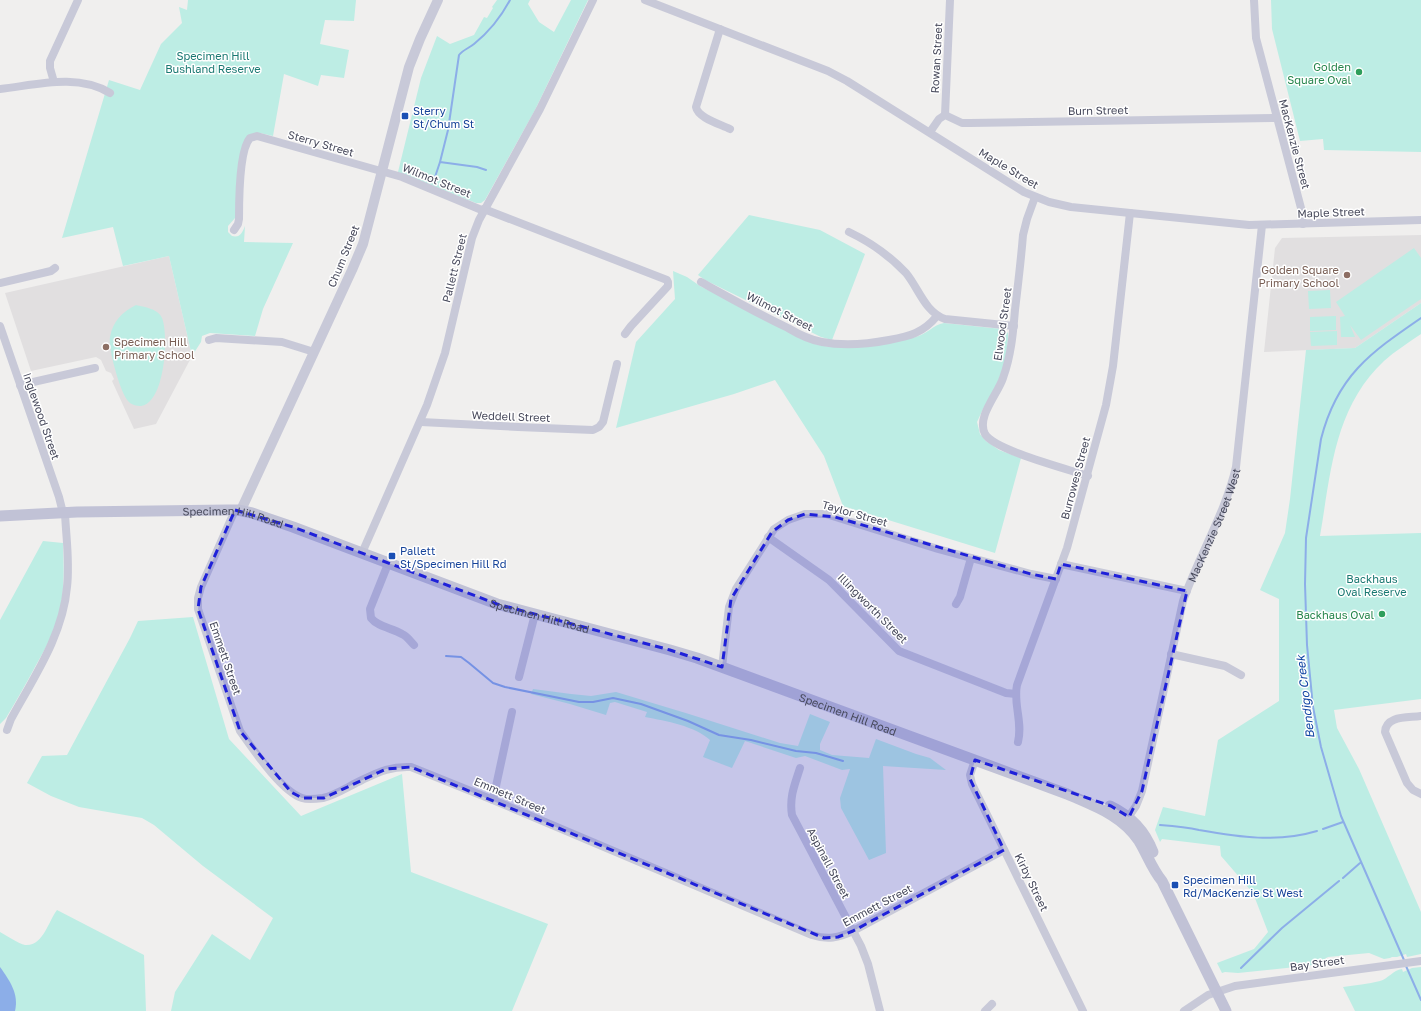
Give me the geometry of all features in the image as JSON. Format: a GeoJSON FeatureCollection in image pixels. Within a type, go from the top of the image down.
{"type":"FeatureCollection","features":[{"type":"Feature","properties":{"kind":"main road","name":"Specimen Hill Road"},"geometry":{"type":"LineString","coordinates":[[0,516],[64,513],[238,510],[293,527],[478,598],[520,611],[670,650],[722,667],[1068,794],[1126,820]]}},
{"type":"Feature","properties":{"kind":"main road"},"geometry":{"type":"LineString","coordinates":[[1126,820],[1155,872],[1162,881],[1226,1011]]}},
{"type":"Feature","properties":{"kind":"street"},"geometry":{"type":"LineString","coordinates":[[54,82],[50,68],[50,61],[78,0]]}},
{"type":"Feature","properties":{"kind":"street","name":"Chum Street"},"geometry":{"type":"LineString","coordinates":[[238,510],[314,352],[363,244],[409,67],[422,32],[438,0]]}},
{"type":"Feature","properties":{"kind":"street","name":"Pallett Street"},"geometry":{"type":"LineString","coordinates":[[362,553],[421,422],[443,358],[472,238],[484,210],[540,109],[593,0]]}},
{"type":"Feature","properties":{"kind":"street","name":"Maple Street"},"geometry":{"type":"LineString","coordinates":[[645,0],[828,71],[930,132],[1024,192],[1035,197],[1066,206],[1220,223],[1262,225],[1421,220]]}},
{"type":"Feature","properties":{"kind":"street","name":"MacKenzie Street"},"geometry":{"type":"LineString","coordinates":[[1254,0],[1256,38],[1301,208],[1303,224]]}},
{"type":"Feature","properties":{"kind":"street","name":"Rowan Street"},"geometry":{"type":"LineString","coordinates":[[945,115],[949,1]]}},
{"type":"Feature","properties":{"kind":"street"},"geometry":{"type":"LineString","coordinates":[[720,29],[696,110],[702,116],[730,129]]}},
{"type":"Feature","properties":{"kind":"street"},"geometry":{"type":"LineString","coordinates":[[0,89],[54,82],[71,82],[85,83],[101,88],[110,93]]}},
{"type":"Feature","properties":{"kind":"street"},"geometry":{"type":"LineString","coordinates":[[930,132],[939,119],[945,115]]}},
{"type":"Feature","properties":{"kind":"street","name":"Burn Street"},"geometry":{"type":"LineString","coordinates":[[945,115],[962,123],[1277,118]]}},
{"type":"Feature","properties":{"kind":"street","name":"Sterry Street"},"geometry":{"type":"LineString","coordinates":[[234,230],[239,219],[240,185],[245,148],[248,141],[253,136],[260,136],[382,171]]}},
{"type":"Feature","properties":{"kind":"street","name":"Wilmot Street"},"geometry":{"type":"LineString","coordinates":[[382,171],[402,177],[484,210],[665,278],[668,282],[668,286],[625,334]]}},
{"type":"Feature","properties":{"kind":"street","name":"Elwood Street"},"geometry":{"type":"LineString","coordinates":[[1035,197],[1023,235],[1011,351],[1001,384],[985,413],[983,427],[985,434],[990,439],[1006,448],[1088,476]]}},
{"type":"Feature","properties":{"kind":"street","name":"Burrowes Street"},"geometry":{"type":"LineString","coordinates":[[1018,742],[1020,723],[1016,694],[1017,685],[1061,564],[1088,476],[1106,405],[1113,366],[1130,213]]}},
{"type":"Feature","properties":{"kind":"street","name":"MacKenzie Street West"},"geometry":{"type":"LineString","coordinates":[[1126,820],[1136,806],[1142,791],[1180,612],[1187,591],[1224,503],[1236,467],[1262,225]]}},
{"type":"Feature","properties":{"kind":"street"},"geometry":{"type":"LineString","coordinates":[[849,232],[872,244],[901,268],[910,278],[930,309],[937,316],[945,319],[1014,326]]}},
{"type":"Feature","properties":{"kind":"street"},"geometry":{"type":"LineString","coordinates":[[0,283],[51,271],[55,268]]}},
{"type":"Feature","properties":{"kind":"street","name":"Wilmot Street"},"geometry":{"type":"LineString","coordinates":[[701,282],[803,336],[822,342],[842,344],[898,338],[919,332],[926,328],[937,316]]}},
{"type":"Feature","properties":{"kind":"street","name":"Inglewood Street"},"geometry":{"type":"LineString","coordinates":[[0,326],[64,513],[68,578],[63,615],[54,638],[11,718],[7,730]]}},
{"type":"Feature","properties":{"kind":"street"},"geometry":{"type":"LineString","coordinates":[[209,340],[216,338],[282,342],[314,352]]}},
{"type":"Feature","properties":{"kind":"street","name":"Weddell Street"},"geometry":{"type":"LineString","coordinates":[[421,422],[593,430],[599,427],[603,422],[617,364]]}},
{"type":"Feature","properties":{"kind":"street"},"geometry":{"type":"LineString","coordinates":[[20,385],[95,368]]}},
{"type":"Feature","properties":{"kind":"street","name":"Emmett Street"},"geometry":{"type":"LineString","coordinates":[[238,510],[201,587],[198,598],[198,609],[240,731],[280,781],[291,792],[302,798],[324,798],[386,769],[399,766],[411,767],[493,800],[812,935],[824,938],[838,937],[853,931],[1004,850]]}},
{"type":"Feature","properties":{"kind":"street","name":"Taylor Street"},"geometry":{"type":"LineString","coordinates":[[722,667],[731,599],[739,584],[774,529],[788,520],[805,514],[820,513],[971,558],[1056,579]]}},
{"type":"Feature","properties":{"kind":"street","name":"Illingworth Street"},"geometry":{"type":"LineString","coordinates":[[768,537],[829,580],[899,651],[1006,693],[1016,694]]}},
{"type":"Feature","properties":{"kind":"street"},"geometry":{"type":"LineString","coordinates":[[956,604],[960,597],[971,558]]}},
{"type":"Feature","properties":{"kind":"street"},"geometry":{"type":"LineString","coordinates":[[388,564],[369,614],[373,622],[402,634],[414,645]]}},
{"type":"Feature","properties":{"kind":"street"},"geometry":{"type":"LineString","coordinates":[[1061,564],[1187,591]]}},
{"type":"Feature","properties":{"kind":"street"},"geometry":{"type":"LineString","coordinates":[[519,677],[535,614]]}},
{"type":"Feature","properties":{"kind":"street"},"geometry":{"type":"LineString","coordinates":[[1171,654],[1225,666],[1241,675]]}},
{"type":"Feature","properties":{"kind":"street"},"geometry":{"type":"LineString","coordinates":[[493,800],[512,712]]}},
{"type":"Feature","properties":{"kind":"street"},"geometry":{"type":"LineString","coordinates":[[1421,716],[1396,719],[1388,723],[1385,730],[1386,736],[1407,783],[1413,790],[1421,794]]}},
{"type":"Feature","properties":{"kind":"street","name":"Kirby Street"},"geometry":{"type":"LineString","coordinates":[[975,760],[970,778],[1083,1011]]}},
{"type":"Feature","properties":{"kind":"street","name":"Aspinall Street"},"geometry":{"type":"LineString","coordinates":[[800,768],[791,796],[790,802],[792,815],[861,946],[868,964],[880,1011]]}},
{"type":"Feature","properties":{"kind":"street","name":"Bay Street"},"geometry":{"type":"LineString","coordinates":[[1184,1011],[1196,1002],[1217,991],[1229,987],[1421,961]]}},
{"type":"Feature","properties":{"kind":"street"},"geometry":{"type":"LineString","coordinates":[[985,1011],[992,1004]]}},
{"type":"Feature","properties":{"kind":"highlighted area"},"geometry":{"type":"Polygon","coordinates":[[[235,510],[238,510],[293,527],[497,604],[670,650],[722,667],[731,599],[772,532],[788,520],[805,514],[835,517],[1031,574],[1056,579],[1061,564],[1187,591],[1142,791],[1129,817],[1111,806],[975,760],[970,779],[1004,850],[853,931],[838,937],[824,938],[411,767],[386,769],[324,798],[302,798],[291,792],[240,731],[198,609],[201,587],[235,510]]]}},
{"type":"Feature","properties":{"kind":"shaded area","name":"Golden Square Primary School"},"geometry":{"type":"Polygon","coordinates":[[[1421,235],[1421,303],[1355,348],[1264,352],[1275,248],[1282,238],[1421,235]]]}},
{"type":"Feature","properties":{"kind":"shaded area","name":"Specimen Hill Primary School"},"geometry":{"type":"Polygon","coordinates":[[[169,256],[192,356],[156,424],[134,429],[112,381],[114,379],[111,373],[106,371],[101,360],[96,357],[31,371],[5,293],[169,256]]]}},
{"type":"Feature","properties":{"kind":"green space","name":"Specimen Hill Bushland Reserve"},"geometry":{"type":"Polygon","coordinates":[[[188,0],[356,0],[354,21],[325,20],[320,44],[349,50],[344,78],[321,75],[318,86],[284,74],[273,136],[260,133],[249,135],[236,217],[228,226],[228,232],[232,236],[239,236],[245,226],[244,242],[293,243],[263,309],[255,336],[210,333],[202,336],[201,342],[192,356],[169,256],[123,266],[113,227],[62,238],[109,80],[140,90],[161,44],[182,23],[179,7],[187,10],[188,0]]]}},
{"type":"Feature","properties":{"kind":"green space"},"geometry":{"type":"Polygon","coordinates":[[[497,0],[530,0],[528,4],[539,22],[554,32],[571,0],[588,0],[535,110],[485,200],[481,203],[476,203],[398,172],[421,78],[437,36],[450,44],[474,35],[484,17],[487,18],[497,0]]]}},
{"type":"Feature","properties":{"kind":"green space","name":"Golden Square Oval"},"geometry":{"type":"Polygon","coordinates":[[[1271,0],[1421,0],[1421,152],[1324,150],[1323,139],[1300,141],[1272,29],[1271,0]]]}},
{"type":"Feature","properties":{"kind":"green space"},"geometry":{"type":"Polygon","coordinates":[[[749,215],[820,230],[865,254],[832,340],[821,337],[705,280],[698,275],[749,215]]]}},
{"type":"Feature","properties":{"kind":"green space"},"geometry":{"type":"Polygon","coordinates":[[[1414,248],[1421,258],[1421,299],[1361,340],[1350,325],[1355,337],[1341,337],[1340,317],[1345,316],[1336,302],[1414,248]]]}},
{"type":"Feature","properties":{"kind":"green space"},"geometry":{"type":"Polygon","coordinates":[[[673,271],[815,344],[830,347],[916,337],[944,323],[1002,329],[1008,333],[1005,364],[996,386],[977,422],[980,434],[986,441],[999,450],[1021,458],[995,553],[843,506],[824,456],[775,380],[734,394],[616,428],[636,342],[675,299],[673,271]]]}},
{"type":"Feature","properties":{"kind":"green space"},"geometry":{"type":"Polygon","coordinates":[[[1330,290],[1331,308],[1309,309],[1308,291],[1330,290]]]}},
{"type":"Feature","properties":{"kind":"green space","name":"Backhaus Oval Reserve"},"geometry":{"type":"Polygon","coordinates":[[[1421,303],[1421,334],[1388,357],[1367,379],[1354,399],[1337,442],[1320,536],[1421,533],[1421,699],[1334,710],[1337,728],[1359,769],[1421,912],[1421,954],[1407,957],[1406,954],[1384,959],[1369,953],[1328,957],[1314,965],[1238,973],[1222,973],[1217,963],[1254,949],[1268,932],[1253,893],[1221,856],[1220,846],[1162,839],[1160,842],[1155,830],[1163,807],[1205,816],[1218,740],[1279,701],[1279,599],[1260,590],[1285,533],[1306,350],[1355,348],[1421,303]]]}},
{"type":"Feature","properties":{"kind":"green space"},"geometry":{"type":"Polygon","coordinates":[[[136,305],[158,312],[162,318],[165,338],[165,353],[160,381],[149,402],[141,406],[131,403],[125,396],[115,370],[110,343],[113,326],[122,314],[136,305]]]}},
{"type":"Feature","properties":{"kind":"green space"},"geometry":{"type":"Polygon","coordinates":[[[1336,316],[1336,330],[1310,331],[1310,317],[1336,316]]]}},
{"type":"Feature","properties":{"kind":"green space"},"geometry":{"type":"Polygon","coordinates":[[[1337,331],[1337,345],[1311,346],[1310,332],[1337,331]]]}},
{"type":"Feature","properties":{"kind":"green space"},"geometry":{"type":"Polygon","coordinates":[[[43,541],[63,543],[64,563],[60,612],[55,628],[47,645],[6,718],[0,724],[0,620],[43,541]]]}},
{"type":"Feature","properties":{"kind":"green space"},"geometry":{"type":"Polygon","coordinates":[[[193,617],[229,739],[301,816],[402,774],[411,872],[548,924],[512,1011],[171,1011],[175,992],[212,934],[250,960],[273,918],[203,866],[154,825],[142,818],[79,807],[51,796],[27,783],[42,756],[67,755],[138,621],[193,617]]]}},
{"type":"Feature","properties":{"kind":"green space"},"geometry":{"type":"Polygon","coordinates":[[[533,689],[591,696],[616,692],[780,743],[798,746],[810,714],[830,722],[820,744],[820,750],[832,755],[869,758],[876,739],[930,758],[946,770],[883,766],[886,853],[869,860],[841,808],[840,798],[850,769],[842,770],[805,756],[796,758],[745,741],[732,768],[703,757],[710,740],[696,731],[671,722],[645,717],[647,712],[615,702],[610,703],[606,715],[531,694],[533,689]]]}},
{"type":"Feature","properties":{"kind":"green space"},"geometry":{"type":"Polygon","coordinates":[[[57,910],[144,955],[146,1011],[0,1011],[0,932],[22,944],[31,944],[36,942],[45,932],[57,910]]]}},
{"type":"Feature","properties":{"kind":"green space"},"geometry":{"type":"Polygon","coordinates":[[[1421,967],[1421,1011],[1355,1011],[1343,987],[1380,981],[1399,970],[1402,969],[1403,972],[1412,968],[1421,967]]]}},
{"type":"Feature","properties":{"kind":"water"},"geometry":{"type":"Polygon","coordinates":[[[0,967],[15,993],[15,1011],[0,1011],[0,967]]]}},
{"type":"Feature","properties":{"kind":"waterway"},"geometry":{"type":"LineString","coordinates":[[435,177],[448,130],[459,55],[474,44],[490,29],[510,0]]}},
{"type":"Feature","properties":{"kind":"waterway"},"geometry":{"type":"LineString","coordinates":[[440,162],[477,167],[486,170]]}},
{"type":"Feature","properties":{"kind":"waterway","name":"Bendigo Creek"},"geometry":{"type":"LineString","coordinates":[[1404,960],[1341,816],[1321,747],[1313,707],[1307,645],[1305,584],[1306,538],[1321,439],[1336,398],[1346,382],[1371,355],[1421,318]]}},
{"type":"Feature","properties":{"kind":"waterway"},"geometry":{"type":"LineString","coordinates":[[446,656],[461,657],[493,683],[505,687],[579,702],[593,702],[613,698],[641,704],[688,721],[719,735],[751,740],[796,751],[816,753],[843,761]]}},
{"type":"Feature","properties":{"kind":"waterway"},"geometry":{"type":"LineString","coordinates":[[1323,829],[1343,822]]}},
{"type":"Feature","properties":{"kind":"waterway"},"geometry":{"type":"LineString","coordinates":[[1160,825],[1258,838],[1287,837],[1317,831]]}},
{"type":"Feature","properties":{"kind":"waterway"},"geometry":{"type":"LineString","coordinates":[[1343,878],[1360,863]]}},
{"type":"Feature","properties":{"kind":"waterway"},"geometry":{"type":"LineString","coordinates":[[1241,968],[1282,928],[1339,881]]}},
{"type":"Feature","properties":{"kind":"waterway","name":"Bendigo Creek"},"geometry":{"type":"LineString","coordinates":[[1406,966],[1421,1000]]}},
{"type":"Feature","properties":{"kind":"place","name":"Golden Square Oval"},"geometry":{"type":"Point","coordinates":[1359,72]}},
{"type":"Feature","properties":{"kind":"place","name":"Sterry St/Chum St"},"geometry":{"type":"Point","coordinates":[405,116]}},
{"type":"Feature","properties":{"kind":"place","name":"Golden Square Primary School"},"geometry":{"type":"Point","coordinates":[1347,275]}},
{"type":"Feature","properties":{"kind":"place","name":"Specimen Hill Primary School"},"geometry":{"type":"Point","coordinates":[106,347]}},
{"type":"Feature","properties":{"kind":"place","name":"Pallett St/Specimen Hill Rd"},"geometry":{"type":"Point","coordinates":[392,556]}},
{"type":"Feature","properties":{"kind":"place","name":"Backhaus Oval"},"geometry":{"type":"Point","coordinates":[1382,614]}},
{"type":"Feature","properties":{"kind":"place","name":"Specimen Hill Rd/MacKenzie St West"},"geometry":{"type":"Point","coordinates":[1175,885]}}]}
